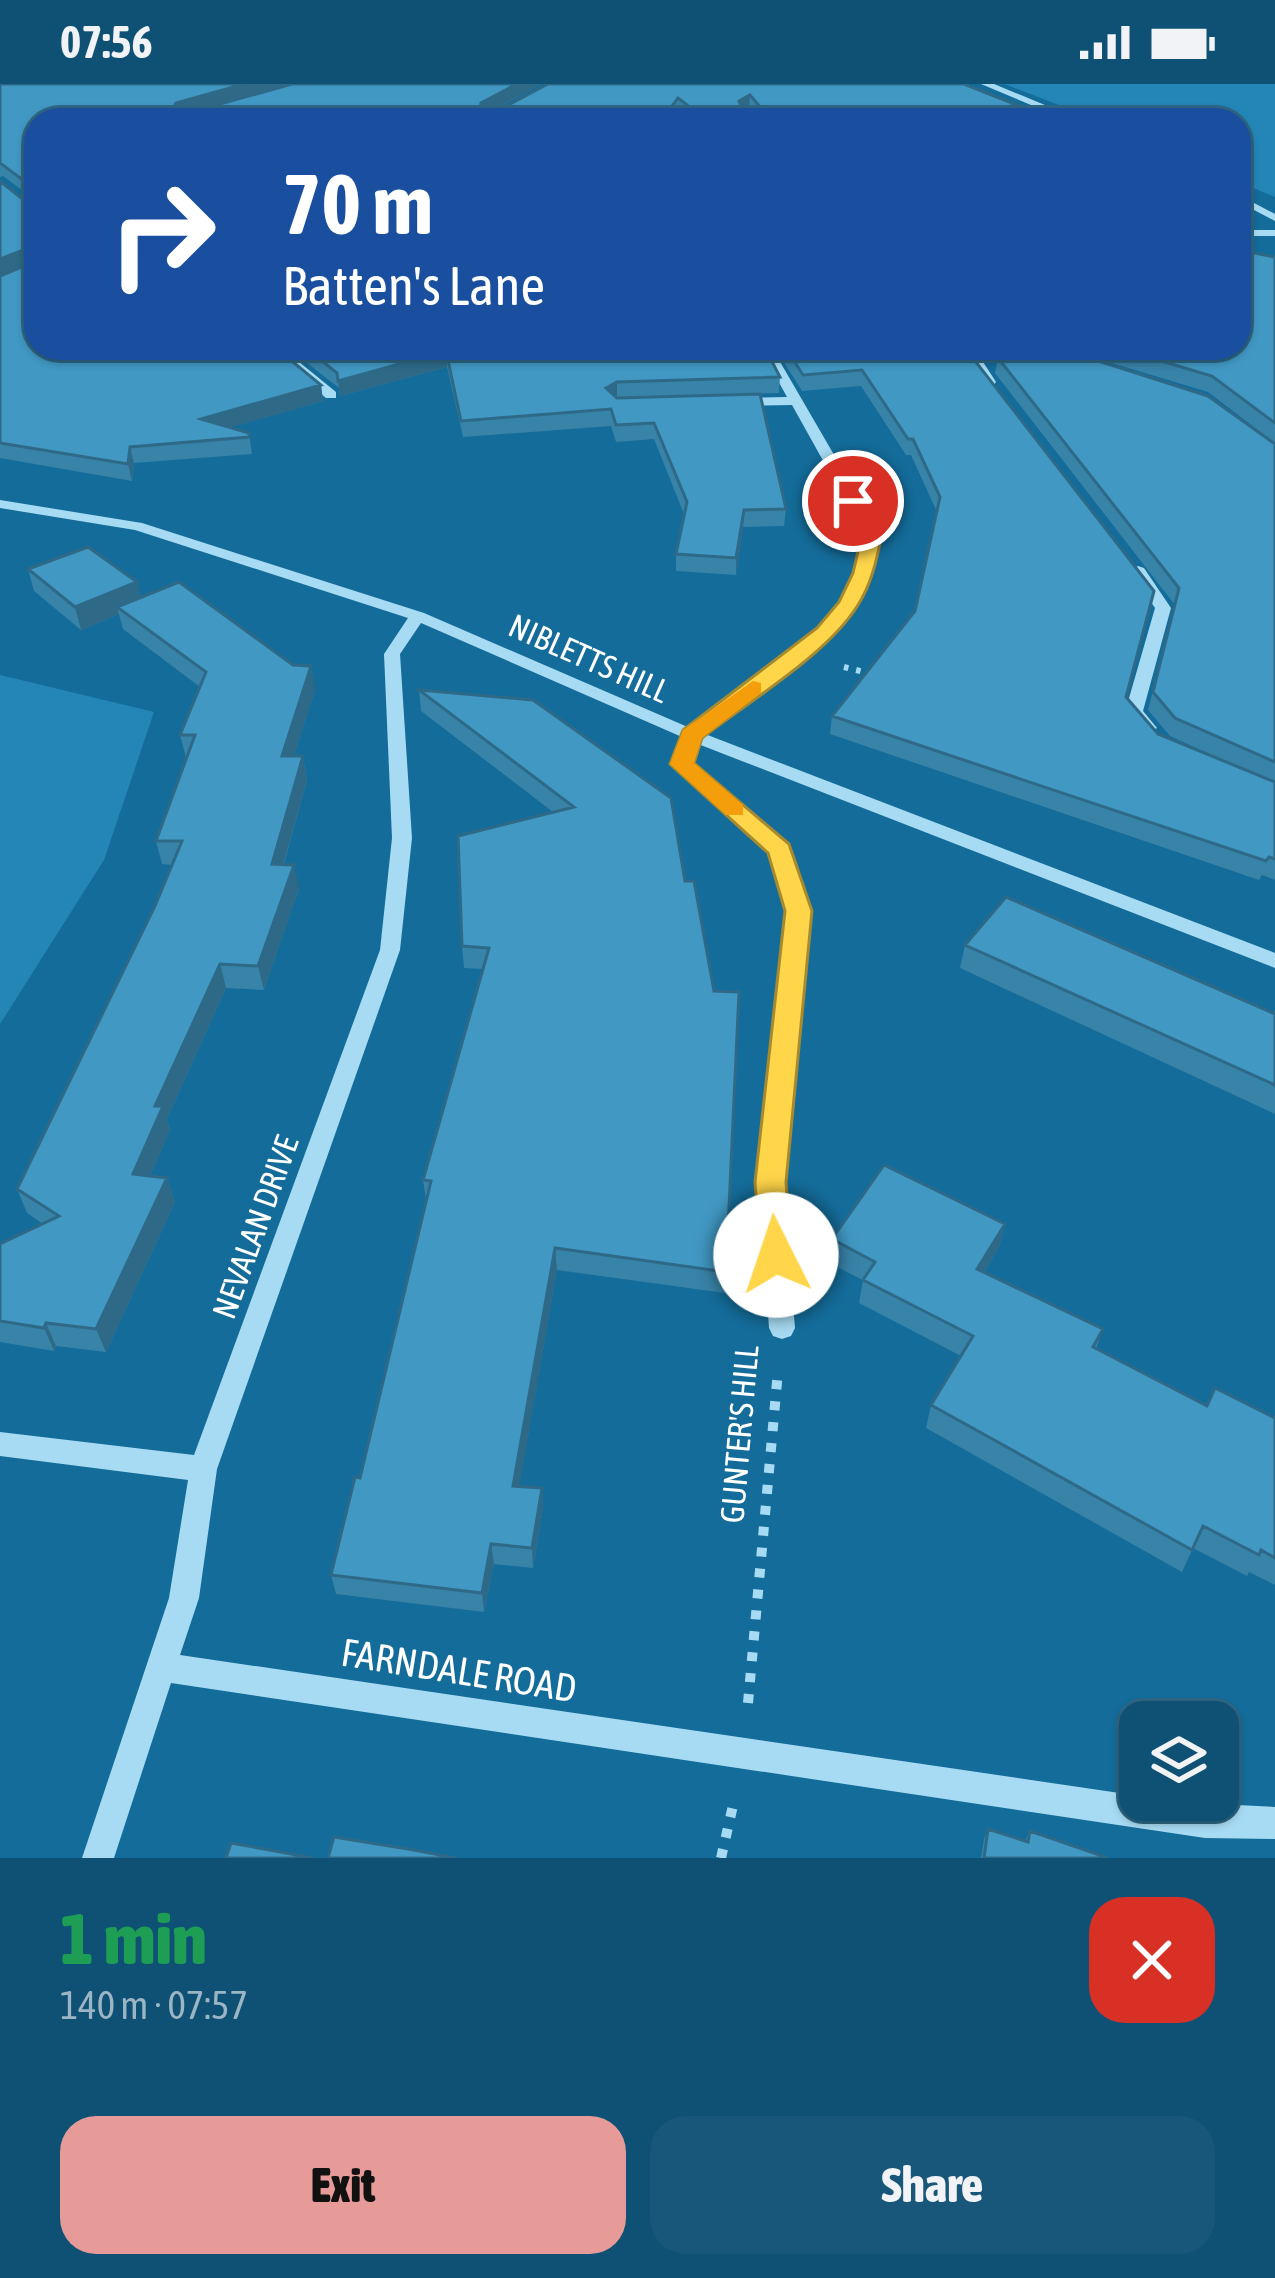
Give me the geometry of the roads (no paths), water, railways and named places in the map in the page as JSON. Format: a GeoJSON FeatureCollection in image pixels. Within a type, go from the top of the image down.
{"type":"FeatureCollection","features":[{"type":"Feature","properties":{"kind":"street"},"geometry":{"type":"LineString","coordinates":[[986,84],[1046,108]]}},
{"type":"Feature","properties":{"kind":"street"},"geometry":{"type":"LineString","coordinates":[[289,360],[331,394]]}},
{"type":"Feature","properties":{"kind":"street"},"geometry":{"type":"LineString","coordinates":[[692,735],[796,655],[848,604],[863,573],[872,534],[773,360]]}},
{"type":"Feature","properties":{"kind":"street"},"geometry":{"type":"LineString","coordinates":[[974,360],[1006,404]]}},
{"type":"Feature","properties":{"kind":"street"},"geometry":{"type":"LineString","coordinates":[[978,367],[998,364]]}},
{"type":"Feature","properties":{"kind":"street"},"geometry":{"type":"LineString","coordinates":[[729,403],[796,400]]}},
{"type":"Feature","properties":{"kind":"street","name":"NIBLETTS HILL"},"geometry":{"type":"LineString","coordinates":[[0,504],[137,526],[418,616],[692,735],[1275,961]]}},
{"type":"Feature","properties":{"kind":"street"},"geometry":{"type":"LineString","coordinates":[[1122,551],[1162,608],[1135,712],[1161,744]]}},
{"type":"Feature","properties":{"kind":"street","name":"NEVALAN DRIVE"},"geometry":{"type":"LineString","coordinates":[[98,1858],[184,1598],[202,1469],[390,950],[402,838],[392,654],[418,616]]}},
{"type":"Feature","properties":{"kind":"street","name":"GUNTER'S HILL"},"geometry":{"type":"LineString","coordinates":[[692,735],[682,764],[780,849],[799,911],[771,1182],[782,1328]]}},
{"type":"Feature","properties":{"kind":"street"},"geometry":{"type":"LineString","coordinates":[[0,1444],[202,1469]]}},
{"type":"Feature","properties":{"kind":"street","name":"FARNDALE ROAD"},"geometry":{"type":"LineString","coordinates":[[162,1667],[743,1757],[1205,1822],[1275,1822]]}}]}
